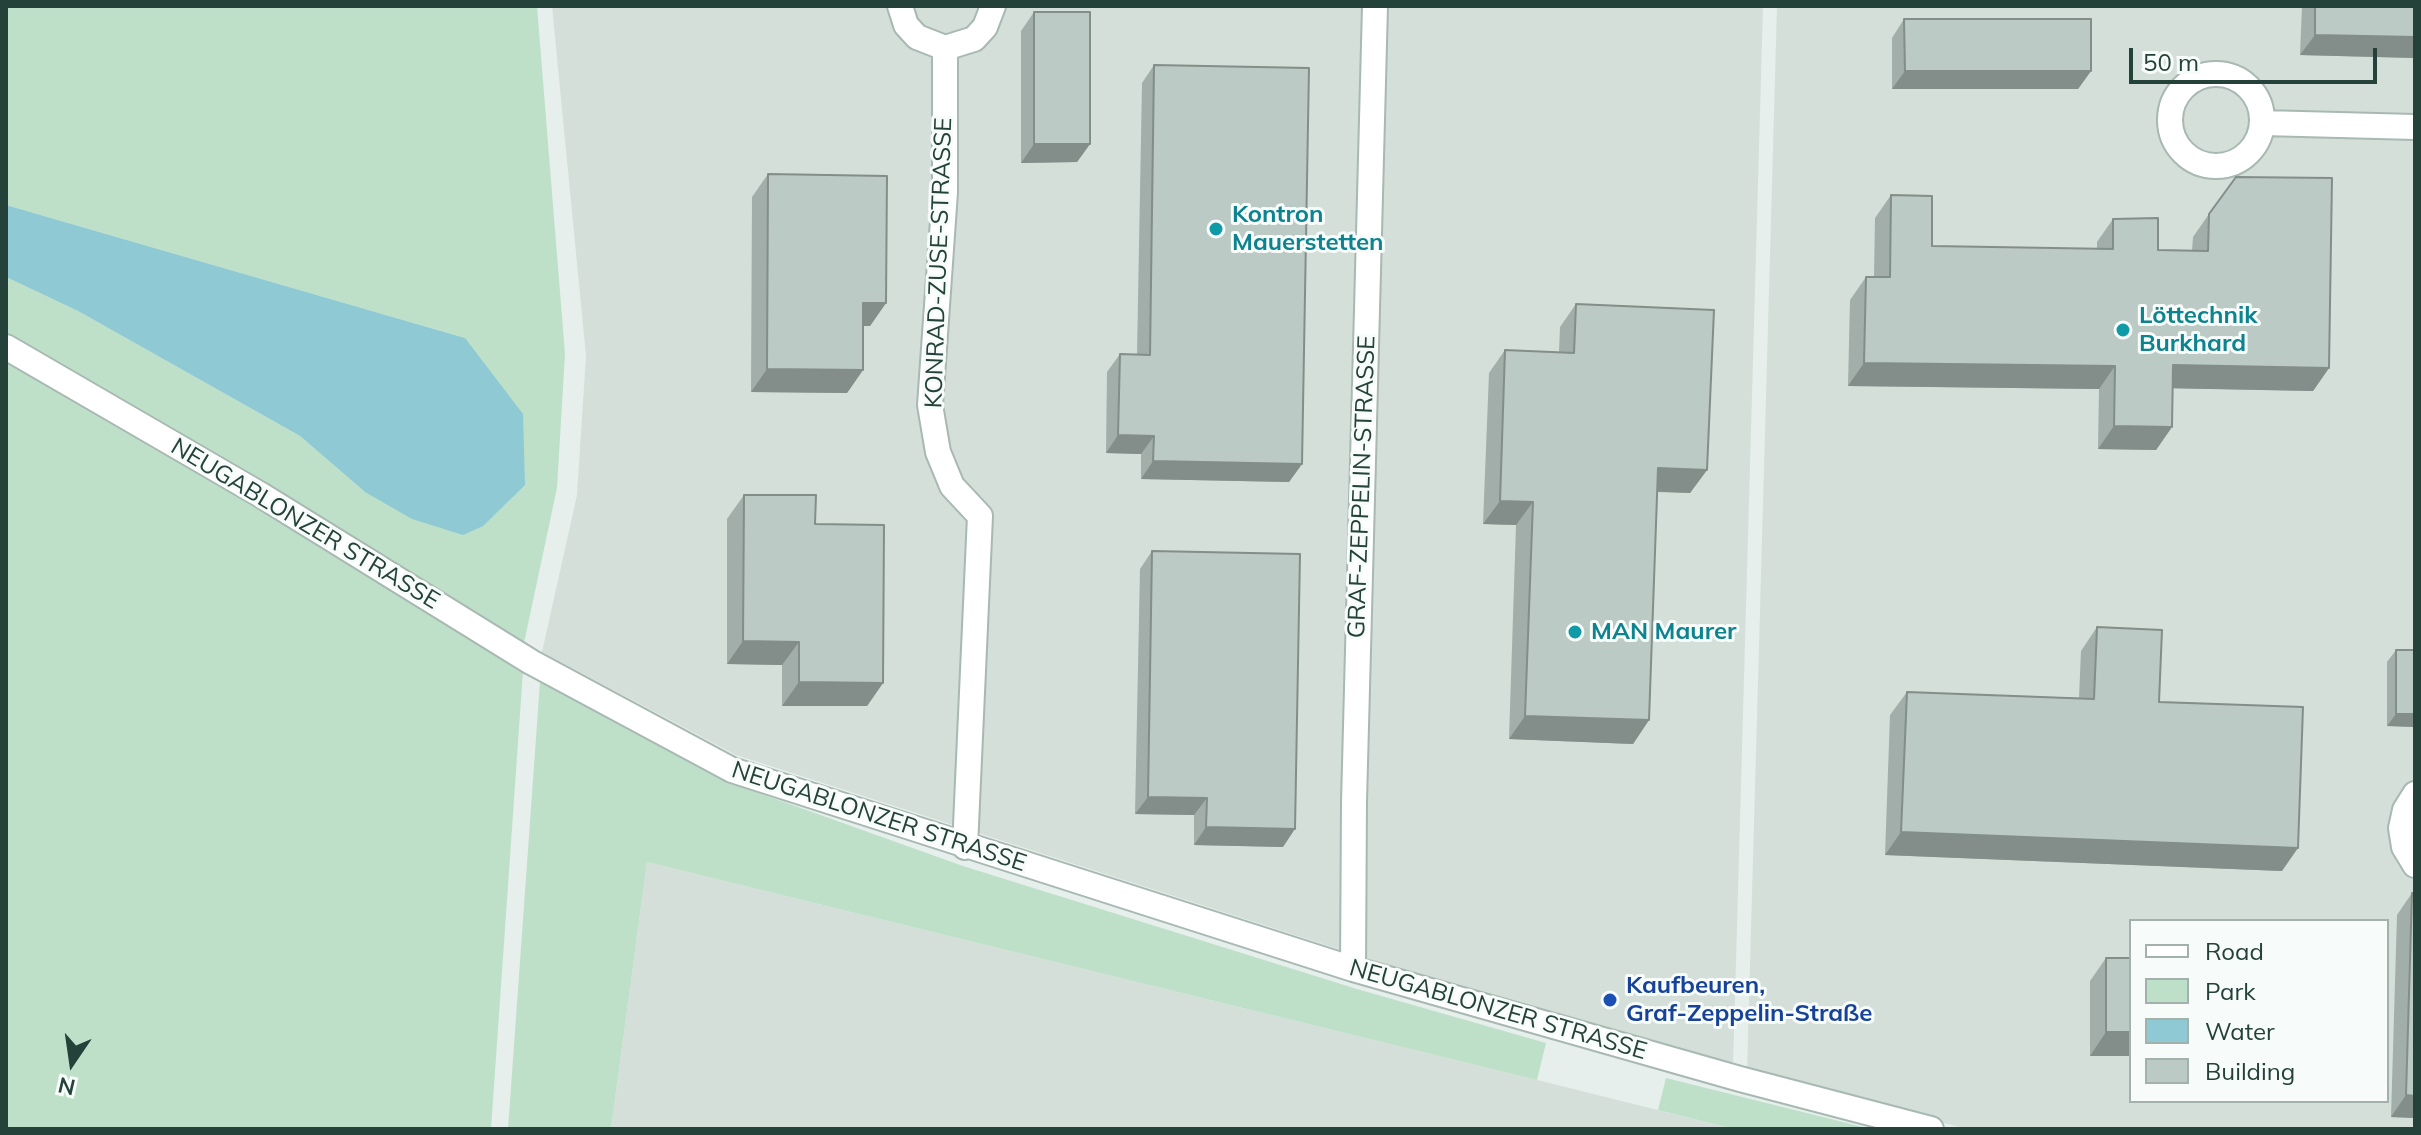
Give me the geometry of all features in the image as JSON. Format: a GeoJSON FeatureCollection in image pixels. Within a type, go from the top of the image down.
{"type":"FeatureCollection","features":[{"type":"Feature","properties":{"kind":"street"},"geometry":{"type":"LineString","coordinates":[[900,6],[906,25],[917,37],[945,48],[974,39],[985,27],[993,6]]}},
{"type":"Feature","properties":{"kind":"street","name":"GRAF-ZEPPELIN-STRASSE"},"geometry":{"type":"LineString","coordinates":[[1353,969],[1354,802],[1375,6]]}},
{"type":"Feature","properties":{"kind":"street","name":"KONRAD-ZUSE-STRASSE"},"geometry":{"type":"LineString","coordinates":[[945,48],[945,192],[930,405],[938,452],[952,486],[980,516],[965,847]]}},
{"type":"Feature","properties":{"kind":"street"},"geometry":{"type":"LineString","coordinates":[[2263,123],[2415,127]]}},
{"type":"Feature","properties":{"kind":"street","name":"NEUGABLONZER STRASSE"},"geometry":{"type":"LineString","coordinates":[[6,347],[261,495],[531,662],[732,770],[1353,969],[1740,1079],[1931,1129]]}},
{"type":"Feature","properties":{"kind":"street"},"geometry":{"type":"LineString","coordinates":[[2415,794],[2405,810],[2401,828],[2404,847],[2415,865]]}},
{"type":"Feature","properties":{"kind":"shaded area"},"geometry":{"type":"Polygon","coordinates":[[[552,6],[1763,6],[1733,1067],[1537,1013],[736,755],[542,652],[577,495],[586,356],[552,6]]]}},
{"type":"Feature","properties":{"kind":"shaded area"},"geometry":{"type":"Polygon","coordinates":[[[1777,6],[2415,6],[2415,1129],[1967,1129],[1747,1072],[1777,6]]]}},
{"type":"Feature","properties":{"kind":"shaded area"},"geometry":{"type":"Polygon","coordinates":[[[647,862],[1537,1080],[1734,1129],[611,1129],[647,862]]]}},
{"type":"Feature","properties":{"kind":"green space"},"geometry":{"type":"Polygon","coordinates":[[[6,6],[537,6],[565,354],[557,488],[524,643],[6,333],[6,277],[78,311],[300,436],[365,492],[465,338],[6,205],[6,6]]]}},
{"type":"Feature","properties":{"kind":"green space"},"geometry":{"type":"Polygon","coordinates":[[[6,358],[252,501],[523,671],[491,1129],[6,1129],[6,358]]]}},
{"type":"Feature","properties":{"kind":"green space"},"geometry":{"type":"Polygon","coordinates":[[[540,682],[731,783],[963,866],[1357,989],[1546,1043],[1537,1080],[647,862],[611,1129],[508,1129],[540,682]]]}},
{"type":"Feature","properties":{"kind":"green space"},"geometry":{"type":"Polygon","coordinates":[[[1666,1078],[1871,1129],[1734,1129],[1658,1110],[1666,1078]]]}},
{"type":"Feature","properties":{"kind":"water"},"geometry":{"type":"Polygon","coordinates":[[[6,205],[465,338],[523,414],[525,485],[483,526],[463,535],[412,519],[365,492],[300,436],[78,311],[6,277],[6,205]]]}},
{"type":"Feature","properties":{"kind":"building"},"geometry":{"type":"Polygon","coordinates":[[[2315,6],[2415,6],[2415,37],[2315,35],[2315,6]]]}},
{"type":"Feature","properties":{"kind":"building"},"geometry":{"type":"Polygon","coordinates":[[[1034,12],[1090,12],[1090,144],[1034,144],[1034,12]]]}},
{"type":"Feature","properties":{"kind":"building"},"geometry":{"type":"Polygon","coordinates":[[[1904,19],[2091,19],[2091,71],[1905,71],[1904,19]]]}},
{"type":"Feature","properties":{"kind":"building","name":"Kontron Mauerstetten"},"geometry":{"type":"Polygon","coordinates":[[[1154,65],[1309,68],[1302,464],[1153,461],[1154,436],[1118,435],[1120,354],[1150,355],[1154,65]]]}},
{"type":"Feature","properties":{"kind":"building"},"geometry":{"type":"Polygon","coordinates":[[[768,174],[887,176],[886,303],[863,303],[863,370],[767,369],[768,174]]]}},
{"type":"Feature","properties":{"kind":"building","name":"Löttechnik Burkhard"},"geometry":{"type":"Polygon","coordinates":[[[2236,177],[2332,178],[2329,368],[2173,365],[2172,427],[2114,426],[2115,366],[1864,363],[1866,277],[1890,277],[1891,195],[1932,196],[1932,246],[2113,249],[2113,219],[2158,218],[2158,250],[2208,251],[2209,214],[2236,177]]]}},
{"type":"Feature","properties":{"kind":"building","name":"MAN Maurer"},"geometry":{"type":"Polygon","coordinates":[[[1576,304],[1714,310],[1707,470],[1658,468],[1649,720],[1525,716],[1533,502],[1500,501],[1505,350],[1574,353],[1576,304]]]}},
{"type":"Feature","properties":{"kind":"building"},"geometry":{"type":"Polygon","coordinates":[[[744,495],[816,495],[815,524],[884,525],[883,683],[799,682],[799,642],[743,641],[744,495]]]}},
{"type":"Feature","properties":{"kind":"building"},"geometry":{"type":"Polygon","coordinates":[[[1152,551],[1300,554],[1295,829],[1206,827],[1207,798],[1148,797],[1152,551]]]}},
{"type":"Feature","properties":{"kind":"building"},"geometry":{"type":"Polygon","coordinates":[[[2097,627],[2162,630],[2159,702],[2303,707],[2298,848],[1901,832],[1907,692],[2094,699],[2097,627]]]}},
{"type":"Feature","properties":{"kind":"building"},"geometry":{"type":"Polygon","coordinates":[[[2396,650],[2415,650],[2415,714],[2396,714],[2396,650]]]}},
{"type":"Feature","properties":{"kind":"building"},"geometry":{"type":"Polygon","coordinates":[[[2412,893],[2415,893],[2415,1096],[2406,1095],[2412,893]]]}},
{"type":"Feature","properties":{"kind":"building"},"geometry":{"type":"Polygon","coordinates":[[[2106,958],[2129,958],[2129,1032],[2106,1032],[2106,958]]]}},
{"type":"Feature","properties":{"kind":"place","name":"Kontron Mauerstetten"},"geometry":{"type":"Point","coordinates":[1216,229]}},
{"type":"Feature","properties":{"kind":"place","name":"Löttechnik Burkhard"},"geometry":{"type":"Point","coordinates":[2123,330]}},
{"type":"Feature","properties":{"kind":"place","name":"MAN Maurer"},"geometry":{"type":"Point","coordinates":[1575,632]}},
{"type":"Feature","properties":{"kind":"place","name":"Kaufbeuren, Graf-Zeppelin-Straße"},"geometry":{"type":"Point","coordinates":[1610,1000]}}]}
